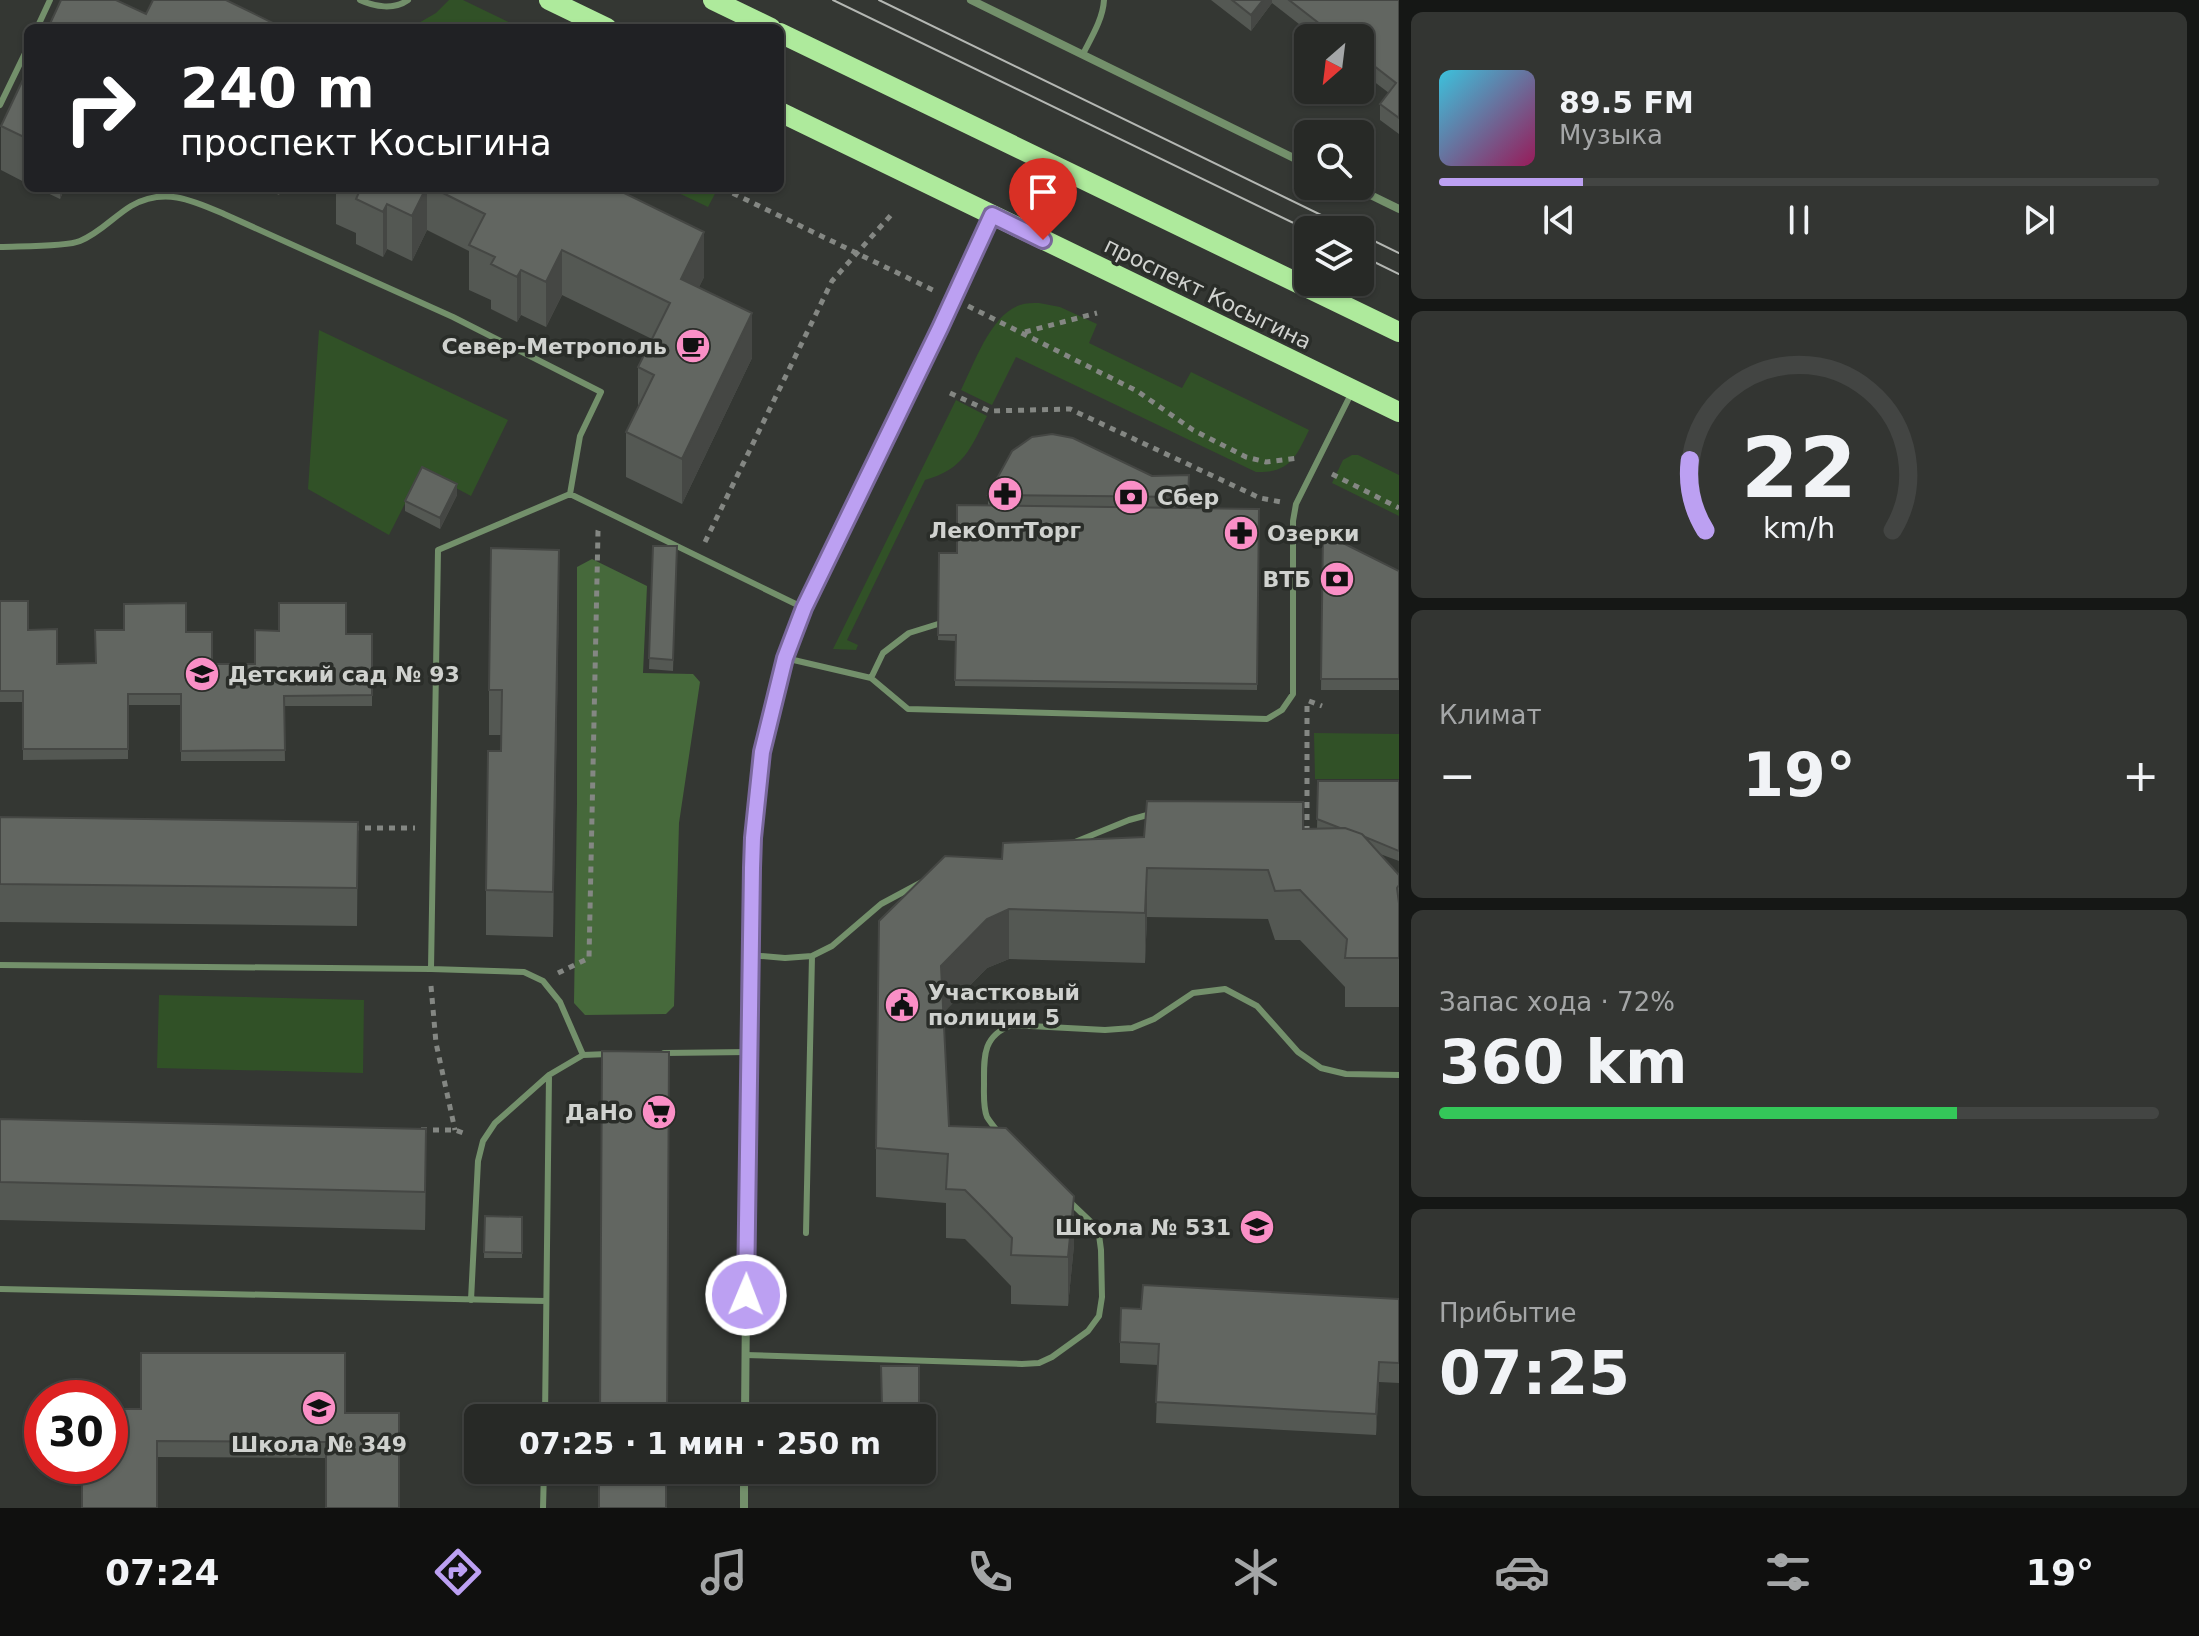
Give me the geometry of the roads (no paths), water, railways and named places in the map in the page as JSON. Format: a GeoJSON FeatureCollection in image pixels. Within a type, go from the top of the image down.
{"type":"FeatureCollection","features":[{"type":"Feature","properties":{"kind":"main road"},"geometry":{"type":"LineString","coordinates":[[549,0],[599,24]]}},
{"type":"Feature","properties":{"kind":"main road"},"geometry":{"type":"LineString","coordinates":[[713,0],[763,24]]}},
{"type":"Feature","properties":{"kind":"main road"},"geometry":{"type":"LineString","coordinates":[[784,35],[1399,332]]}},
{"type":"Feature","properties":{"kind":"main road","name":"проспект Косыгина"},"geometry":{"type":"LineString","coordinates":[[784,114],[1399,412]]}},
{"type":"Feature","properties":{"kind":"street"},"geometry":{"type":"LineString","coordinates":[[971,0],[1294,158]]}},
{"type":"Feature","properties":{"kind":"street"},"geometry":{"type":"LineString","coordinates":[[1374,197],[1399,209]]}},
{"type":"Feature","properties":{"kind":"street"},"geometry":{"type":"LineString","coordinates":[[745,1404],[749,955],[753,838],[762,752],[785,658],[804,608],[992,215]]}},
{"type":"Feature","properties":{"kind":"street"},"geometry":{"type":"LineString","coordinates":[[744,1484],[744,1508]]}},
{"type":"Feature","properties":{"kind":"lane"},"geometry":{"type":"LineString","coordinates":[[39,24],[50,0]]}},
{"type":"Feature","properties":{"kind":"lane"},"geometry":{"type":"LineString","coordinates":[[360,0],[375,7],[402,5],[408,0]]}},
{"type":"Feature","properties":{"kind":"lane"},"geometry":{"type":"LineString","coordinates":[[1083,54],[1104,0]]}},
{"type":"Feature","properties":{"kind":"lane"},"geometry":{"type":"LineString","coordinates":[[0,105],[24,55]]}},
{"type":"Feature","properties":{"kind":"lane"},"geometry":{"type":"LineString","coordinates":[[0,247],[77,243],[103,229],[131,206],[160,196],[188,198],[453,317],[601,392],[580,436],[570,494]]}},
{"type":"Feature","properties":{"kind":"lane"},"geometry":{"type":"LineString","coordinates":[[785,658],[871,678],[908,709],[1267,719],[1282,710],[1293,694],[1293,521],[1296,504],[1353,390]]}},
{"type":"Feature","properties":{"kind":"lane"},"geometry":{"type":"LineString","coordinates":[[431,969],[438,550],[570,494],[804,608]]}},
{"type":"Feature","properties":{"kind":"lane"},"geometry":{"type":"LineString","coordinates":[[871,678],[883,653],[909,633],[938,624]]}},
{"type":"Feature","properties":{"kind":"lane"},"geometry":{"type":"LineString","coordinates":[[1060,848],[1163,810]]}},
{"type":"Feature","properties":{"kind":"lane"},"geometry":{"type":"LineString","coordinates":[[749,955],[785,958],[812,956],[832,946],[881,904],[930,879]]}},
{"type":"Feature","properties":{"kind":"lane"},"geometry":{"type":"LineString","coordinates":[[806,1233],[812,956]]}},
{"type":"Feature","properties":{"kind":"lane"},"geometry":{"type":"LineString","coordinates":[[0,965],[524,972],[543,981],[560,1002],[583,1055]]}},
{"type":"Feature","properties":{"kind":"lane"},"geometry":{"type":"LineString","coordinates":[[1008,1142],[987,1115],[984,1096],[984,1057],[989,1042],[999,1030],[1012,1025],[1105,1030],[1132,1028],[1154,1019],[1193,993],[1225,989],[1257,1006],[1298,1052],[1321,1068],[1346,1074],[1399,1075]]}},
{"type":"Feature","properties":{"kind":"lane"},"geometry":{"type":"LineString","coordinates":[[658,1053],[749,1052]]}},
{"type":"Feature","properties":{"kind":"lane"},"geometry":{"type":"LineString","coordinates":[[471,1300],[478,1161],[483,1141],[495,1123],[549,1075],[583,1055],[613,1054]]}},
{"type":"Feature","properties":{"kind":"lane"},"geometry":{"type":"LineString","coordinates":[[545,1404],[549,1075]]}},
{"type":"Feature","properties":{"kind":"lane"},"geometry":{"type":"LineString","coordinates":[[745,1355],[1022,1364],[1039,1363],[1052,1357],[1088,1331],[1099,1316],[1102,1297],[1099,1235],[1091,1222],[1060,1192]]}},
{"type":"Feature","properties":{"kind":"lane"},"geometry":{"type":"LineString","coordinates":[[0,1289],[546,1301]]}},
{"type":"Feature","properties":{"kind":"lane"},"geometry":{"type":"LineString","coordinates":[[543,1508],[544,1484]]}},
{"type":"Feature","properties":{"kind":"tram line"},"geometry":{"type":"LineString","coordinates":[[833,0],[1294,223]]}},
{"type":"Feature","properties":{"kind":"tram line"},"geometry":{"type":"LineString","coordinates":[[879,0],[1323,216]]}},
{"type":"Feature","properties":{"kind":"tram line"},"geometry":{"type":"LineString","coordinates":[[1374,241],[1399,253]]}},
{"type":"Feature","properties":{"kind":"tram line"},"geometry":{"type":"LineString","coordinates":[[1374,262],[1399,274]]}},
{"type":"Feature","properties":{"kind":"place","name":"Север-Метрополь"},"geometry":{"type":"Point","coordinates":[693,346]}},
{"type":"Feature","properties":{"kind":"place","name":"ЛекОптТорг"},"geometry":{"type":"Point","coordinates":[1005,494]}},
{"type":"Feature","properties":{"kind":"place","name":"Сбер"},"geometry":{"type":"Point","coordinates":[1131,497]}},
{"type":"Feature","properties":{"kind":"place","name":"Озерки"},"geometry":{"type":"Point","coordinates":[1241,533]}},
{"type":"Feature","properties":{"kind":"place","name":"ВТБ"},"geometry":{"type":"Point","coordinates":[1337,579]}},
{"type":"Feature","properties":{"kind":"place","name":"Детский сад № 93"},"geometry":{"type":"Point","coordinates":[202,674]}},
{"type":"Feature","properties":{"kind":"place","name":"Участковый полиции 5"},"geometry":{"type":"Point","coordinates":[902,1005]}},
{"type":"Feature","properties":{"kind":"place","name":"ДаНо"},"geometry":{"type":"Point","coordinates":[659,1112]}},
{"type":"Feature","properties":{"kind":"place","name":"Школа № 531"},"geometry":{"type":"Point","coordinates":[1257,1227]}},
{"type":"Feature","properties":{"kind":"place","name":"Школа № 349"},"geometry":{"type":"Point","coordinates":[319,1408]}}]}
